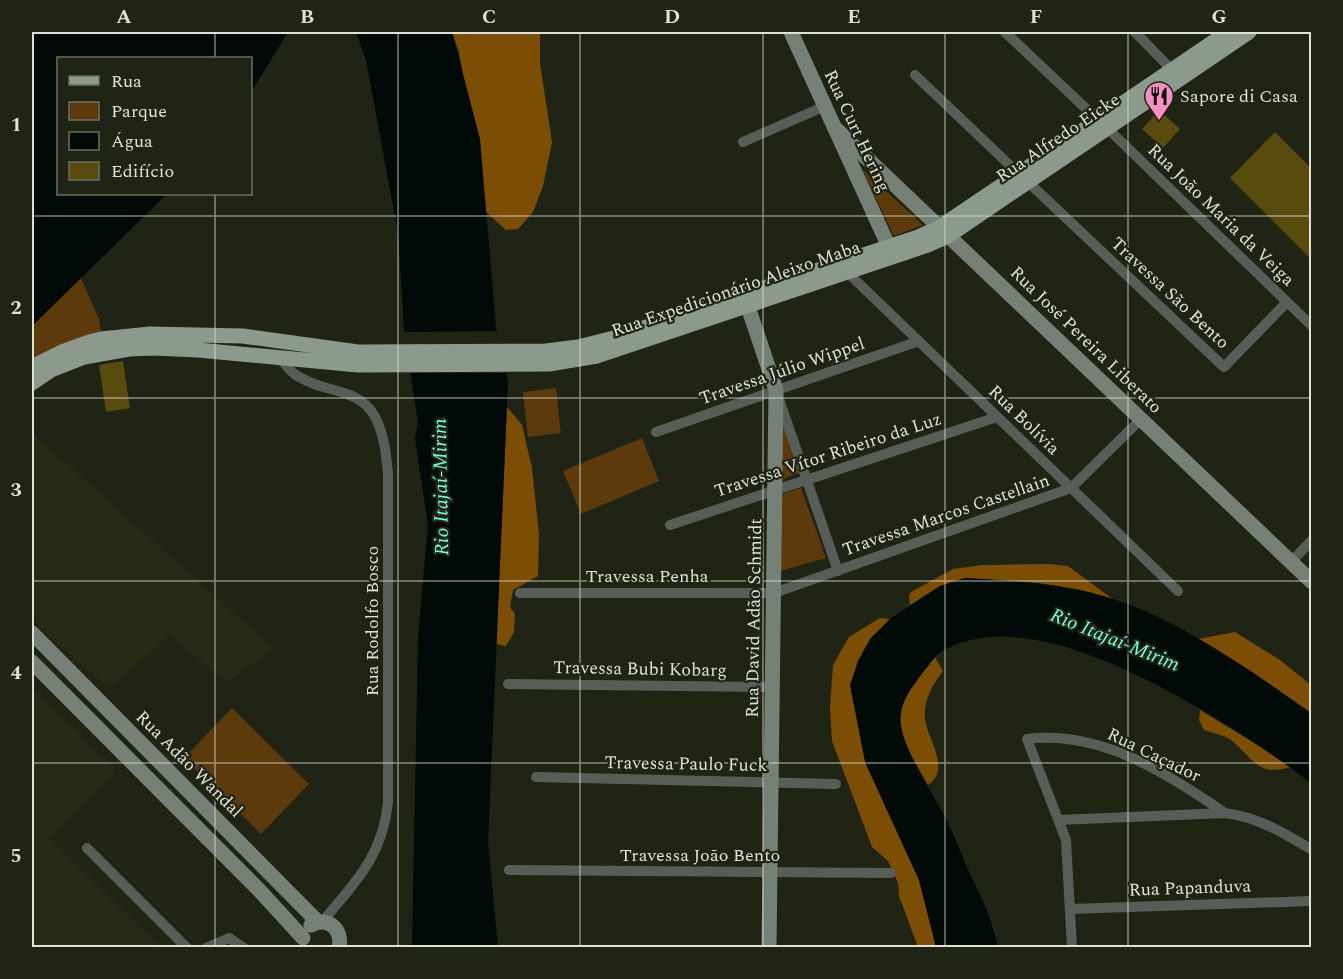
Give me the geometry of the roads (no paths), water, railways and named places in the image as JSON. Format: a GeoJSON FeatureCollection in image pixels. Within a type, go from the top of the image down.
{"type":"FeatureCollection","features":[{"type":"Feature","properties":{"kind":"main road","name":"Rua Curt Hering"},"geometry":{"type":"LineString","coordinates":[[790,32],[889,247]]}},
{"type":"Feature","properties":{"kind":"main road","name":"Rua Alfredo Eicke"},"geometry":{"type":"LineString","coordinates":[[1103,124],[1172,70],[1228,32]]}},
{"type":"Feature","properties":{"kind":"main road","name":"Rua Alfredo Eicke"},"geometry":{"type":"LineString","coordinates":[[944,231],[1103,124],[1249,32]]}},
{"type":"Feature","properties":{"kind":"main road","name":"Rua José Pereira Liberato"},"geometry":{"type":"LineString","coordinates":[[834,127],[1311,582]]}},
{"type":"Feature","properties":{"kind":"main road","name":"Rua Expedicionário Aleixo Maba"},"geometry":{"type":"LineString","coordinates":[[746,300],[889,247],[944,231]]}},
{"type":"Feature","properties":{"kind":"main road","name":"Rua Expedicionário Aleixo Maba"},"geometry":{"type":"LineString","coordinates":[[358,358],[533,358],[602,342],[847,272],[925,246],[944,231]]}},
{"type":"Feature","properties":{"kind":"main road","name":"Rua David Adão Schmidt"},"geometry":{"type":"LineString","coordinates":[[746,300],[776,390],[769,948]]}},
{"type":"Feature","properties":{"kind":"main road"},"geometry":{"type":"LineString","coordinates":[[32,367],[64,351],[101,339],[150,333],[243,336],[358,358]]}},
{"type":"Feature","properties":{"kind":"main road"},"geometry":{"type":"LineString","coordinates":[[198,350],[207,334]]}},
{"type":"Feature","properties":{"kind":"main road"},"geometry":{"type":"LineString","coordinates":[[32,383],[69,363],[102,353],[154,348],[281,358],[358,358]]}},
{"type":"Feature","properties":{"kind":"main road","name":"Rua Adão Wandal"},"geometry":{"type":"LineString","coordinates":[[32,633],[321,922],[332,925],[338,932],[339,947]]}},
{"type":"Feature","properties":{"kind":"main road"},"geometry":{"type":"LineString","coordinates":[[32,662],[260,891],[302,944]]}},
{"type":"Feature","properties":{"kind":"main road"},"geometry":{"type":"LineString","coordinates":[[302,944],[306,929],[321,922]]}},
{"type":"Feature","properties":{"kind":"street","name":"Rua João Maria da Veiga"},"geometry":{"type":"LineString","coordinates":[[1005,32],[1311,326]]}},
{"type":"Feature","properties":{"kind":"street"},"geometry":{"type":"LineString","coordinates":[[1135,32],[1172,70]]}},
{"type":"Feature","properties":{"kind":"street"},"geometry":{"type":"LineString","coordinates":[[915,75],[1024,178]]}},
{"type":"Feature","properties":{"kind":"street"},"geometry":{"type":"LineString","coordinates":[[743,142],[825,106]]}},
{"type":"Feature","properties":{"kind":"street","name":"Travessa São Bento"},"geometry":{"type":"LineString","coordinates":[[1024,178],[1224,367],[1287,302]]}},
{"type":"Feature","properties":{"kind":"street","name":"Rua Bolívia"},"geometry":{"type":"LineString","coordinates":[[847,272],[1178,591]]}},
{"type":"Feature","properties":{"kind":"street","name":"Travessa Júlio Wippel"},"geometry":{"type":"LineString","coordinates":[[656,432],[919,341]]}},
{"type":"Feature","properties":{"kind":"street","name":"Rua Rodolfo Bosco"},"geometry":{"type":"LineString","coordinates":[[281,358],[287,369],[300,379],[350,395],[364,404],[375,415],[387,456],[388,780],[386,821],[380,844],[370,863],[321,922]]}},
{"type":"Feature","properties":{"kind":"street"},"geometry":{"type":"LineString","coordinates":[[776,390],[838,571]]}},
{"type":"Feature","properties":{"kind":"street","name":"Travessa Vítor Ribeiro da Luz"},"geometry":{"type":"LineString","coordinates":[[669,525],[997,417]]}},
{"type":"Feature","properties":{"kind":"street","name":"Travessa Marcos Castellain"},"geometry":{"type":"LineString","coordinates":[[774,593],[1071,488],[1141,419]]}},
{"type":"Feature","properties":{"kind":"street"},"geometry":{"type":"LineString","coordinates":[[1291,562],[1311,540]]}},
{"type":"Feature","properties":{"kind":"street","name":"Travessa Penha"},"geometry":{"type":"LineString","coordinates":[[520,592],[774,593]]}},
{"type":"Feature","properties":{"kind":"street","name":"Travessa Bubi Kobarg"},"geometry":{"type":"LineString","coordinates":[[508,684],[772,687]]}},
{"type":"Feature","properties":{"kind":"street","name":"Rua Caçador"},"geometry":{"type":"LineString","coordinates":[[1072,948],[1066,840],[1027,739],[1043,737],[1075,739],[1105,746],[1154,769],[1225,813]]}},
{"type":"Feature","properties":{"kind":"street","name":"Travessa Paulo Fuck"},"geometry":{"type":"LineString","coordinates":[[536,777],[836,784]]}},
{"type":"Feature","properties":{"kind":"street"},"geometry":{"type":"LineString","coordinates":[[1058,820],[1225,813],[1242,815],[1263,823],[1311,850]]}},
{"type":"Feature","properties":{"kind":"street"},"geometry":{"type":"LineString","coordinates":[[87,848],[187,948]]}},
{"type":"Feature","properties":{"kind":"street","name":"Travessa João Bento"},"geometry":{"type":"LineString","coordinates":[[509,870],[891,873]]}},
{"type":"Feature","properties":{"kind":"street","name":"Rua Papanduva"},"geometry":{"type":"LineString","coordinates":[[1070,909],[1311,901]]}},
{"type":"Feature","properties":{"kind":"street"},"geometry":{"type":"LineString","coordinates":[[206,948],[229,938],[244,948]]}},
{"type":"Feature","properties":{"kind":"water"},"geometry":{"type":"Polygon","coordinates":[[[32,32],[288,32],[252,90],[252,57],[57,57],[57,195],[166,195],[32,326],[32,32]]]}},
{"type":"Feature","properties":{"kind":"water","name":"Rio Itajaí-Mirim"},"geometry":{"type":"Polygon","coordinates":[[[356,32],[452,32],[480,139],[496,327],[508,381],[488,842],[498,947],[412,947],[418,637],[428,525],[415,438],[418,422],[404,330],[398,233],[366,60],[356,32]]]}},
{"type":"Feature","properties":{"kind":"water","name":"Rio Itajaí-Mirim"},"geometry":{"type":"Polygon","coordinates":[[[965,578],[1050,585],[1110,598],[1171,623],[1229,657],[1311,713],[1311,783],[1239,733],[1195,706],[1147,680],[1099,659],[1051,643],[1007,637],[967,641],[950,647],[934,659],[908,694],[901,712],[901,729],[911,755],[950,828],[987,910],[998,947],[936,947],[919,880],[865,762],[850,685],[858,661],[870,639],[890,619],[940,586],[965,578]]]}},
{"type":"Feature","properties":{"kind":"place","name":"Sapore di Casa"},"geometry":{"type":"Point","coordinates":[1159,122]}}]}
